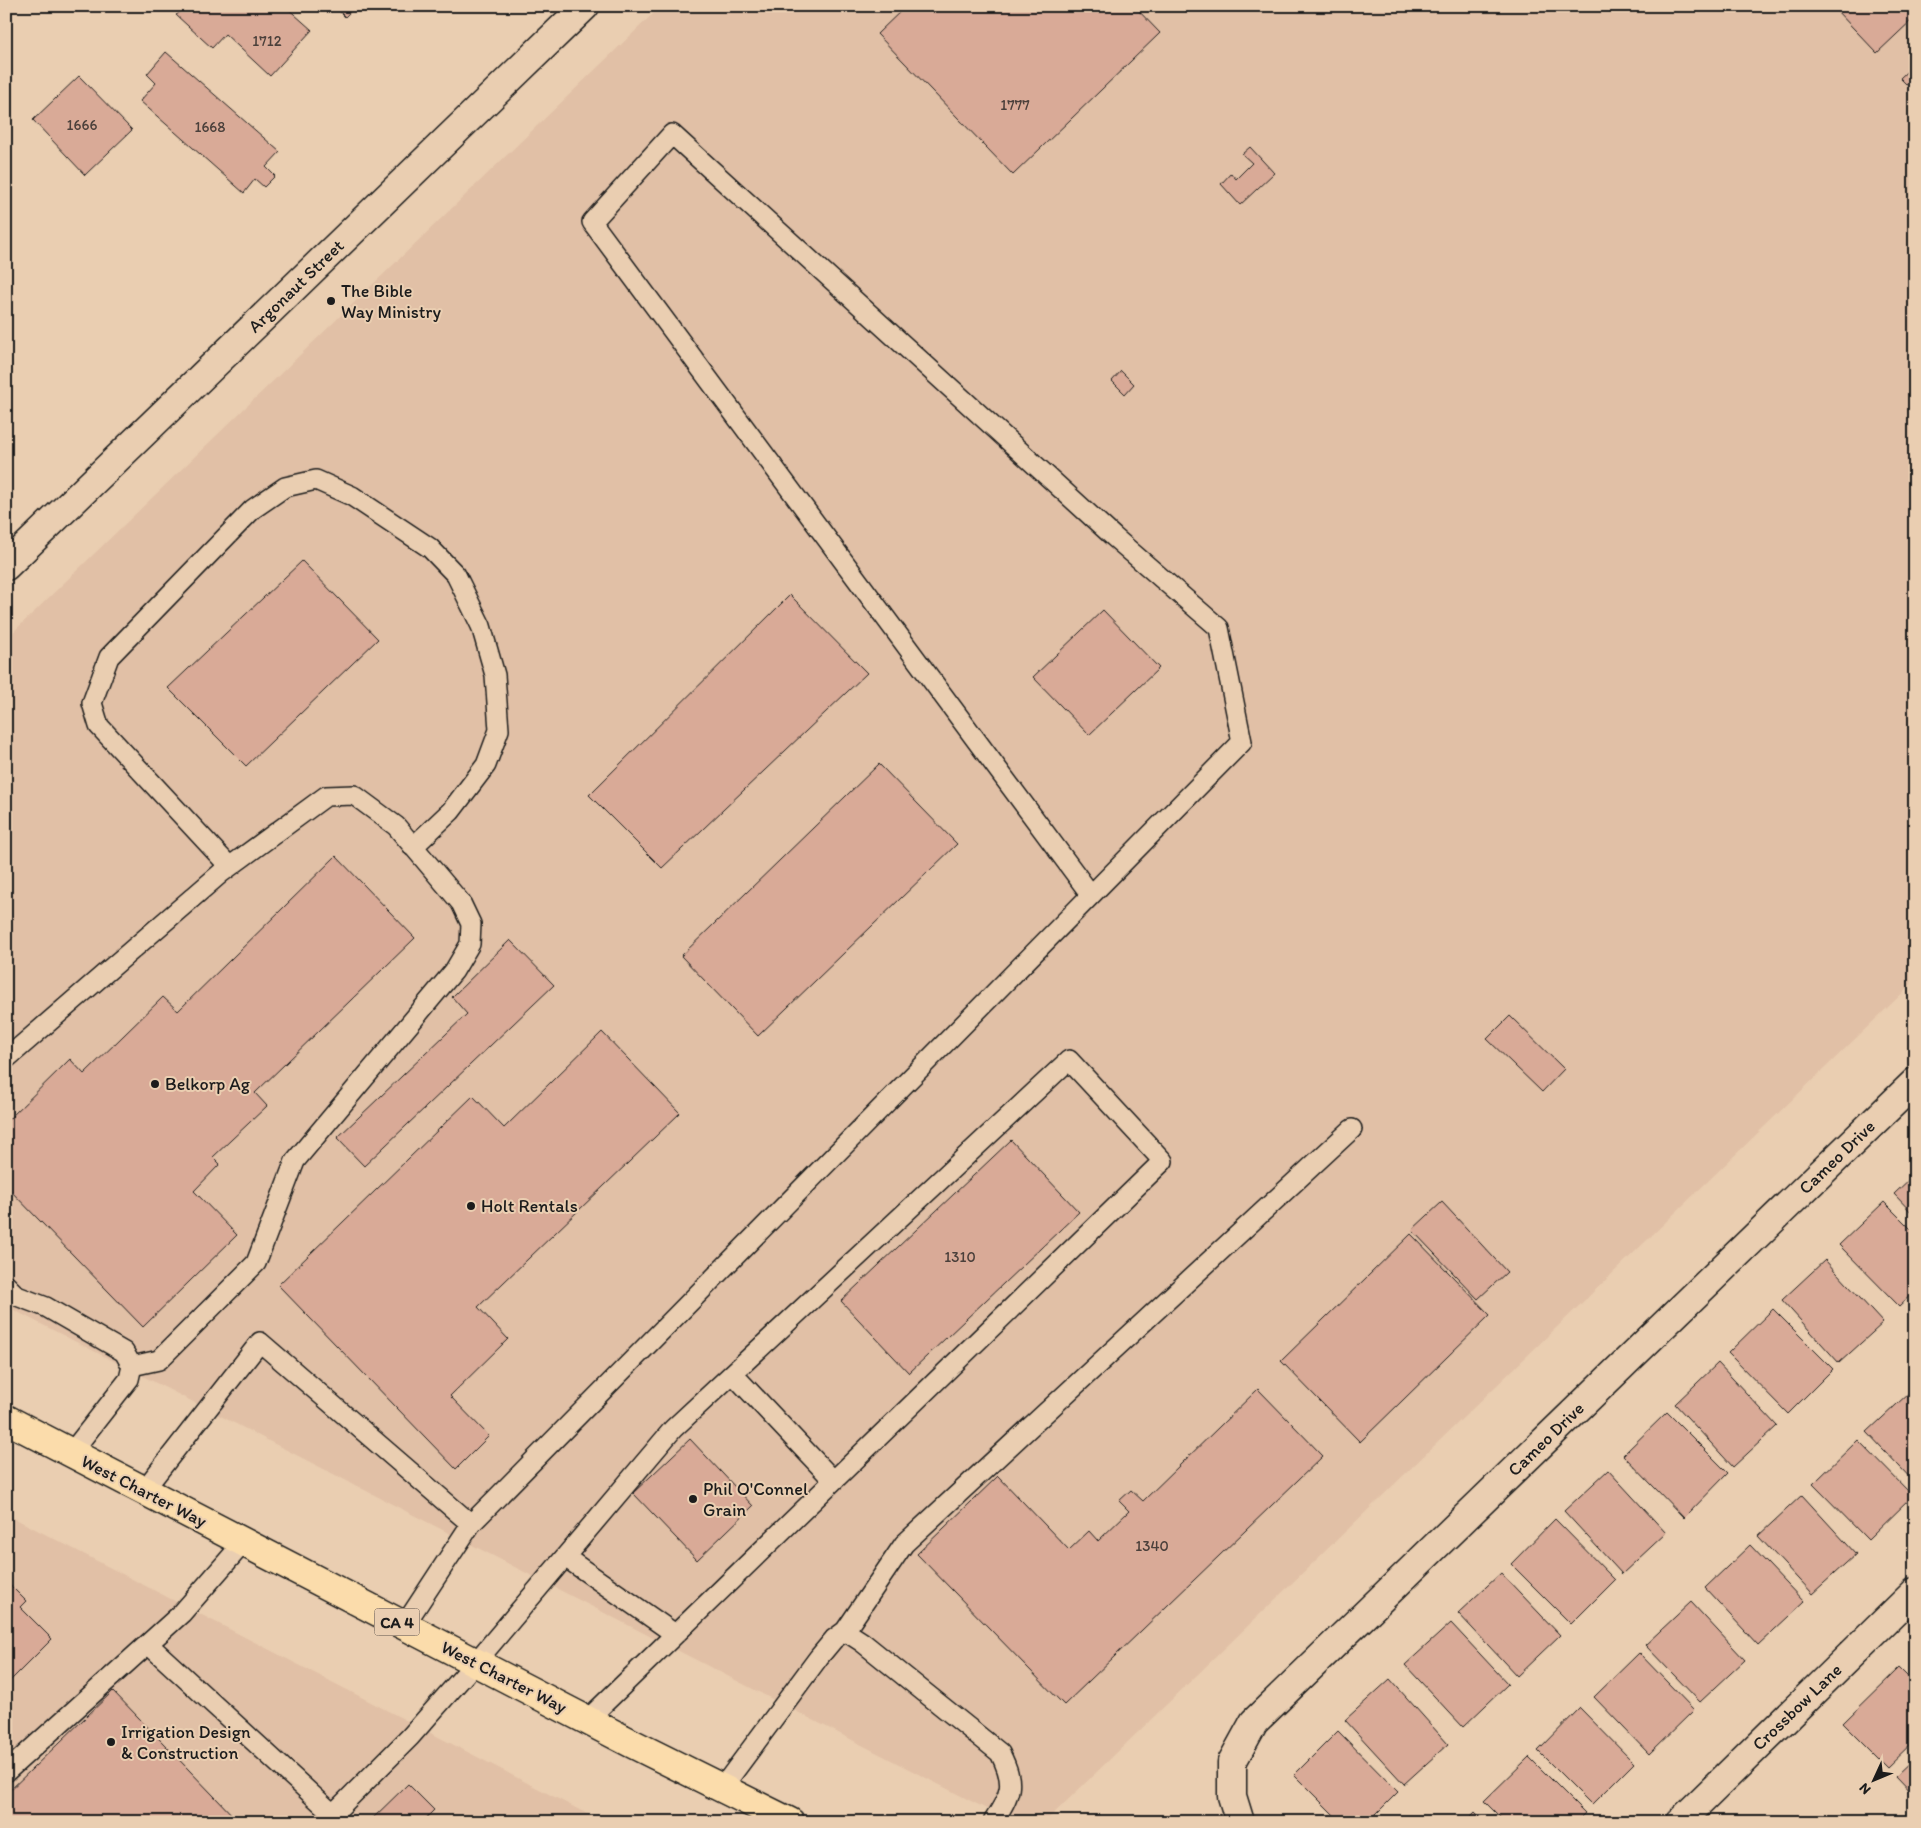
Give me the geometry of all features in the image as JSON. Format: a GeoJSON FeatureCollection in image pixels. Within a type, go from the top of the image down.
{"type":"FeatureCollection","features":[{"type":"Feature","properties":{"kind":"highway","name":"West Charter Way"},"geometry":{"type":"LineString","coordinates":[[6,1419],[404,1626],[790,1822]]}},
{"type":"Feature","properties":{"kind":"street","name":"Argonaut Street"},"geometry":{"type":"LineString","coordinates":[[6,566],[585,6]]}},
{"type":"Feature","properties":{"kind":"street","name":"Cameo Drive"},"geometry":{"type":"LineString","coordinates":[[1240,1822],[1232,1796],[1232,1762],[1254,1722],[1915,1082]]}},
{"type":"Feature","properties":{"kind":"street","name":"Crossbow Lane"},"geometry":{"type":"LineString","coordinates":[[1680,1822],[1914,1596]]}},
{"type":"Feature","properties":{"kind":"lane"},"geometry":{"type":"LineString","coordinates":[[404,1626],[471,1524],[1242,742],[1219,628],[1114,537],[672,134],[592,222],[1091,894]]}},
{"type":"Feature","properties":{"kind":"lane"},"geometry":{"type":"LineString","coordinates":[[229,866],[99,726],[92,703],[110,656],[253,509],[284,488],[316,480],[352,496],[430,548],[456,575],[482,626],[495,676],[499,730],[486,765],[451,811],[413,847]]}},
{"type":"Feature","properties":{"kind":"lane"},"geometry":{"type":"LineString","coordinates":[[6,1059],[229,866],[326,796],[354,795],[396,826],[461,903],[471,924],[470,944],[454,971],[384,1052],[295,1161],[256,1263],[160,1360],[132,1366]]}},
{"type":"Feature","properties":{"kind":"lane"},"geometry":{"type":"LineString","coordinates":[[148,1644],[329,1818],[410,1737],[673,1429],[1069,1060],[1163,1161],[588,1720]]}},
{"type":"Feature","properties":{"kind":"lane"},"geometry":{"type":"LineString","coordinates":[[722,1788],[819,1657],[834,1639],[845,1631],[904,1544],[1352,1129]]}},
{"type":"Feature","properties":{"kind":"lane"},"geometry":{"type":"LineString","coordinates":[[6,1285],[17,1296],[46,1307],[124,1352],[132,1366],[129,1379],[71,1453]]}},
{"type":"Feature","properties":{"kind":"lane"},"geometry":{"type":"LineString","coordinates":[[144,1490],[260,1342],[471,1524]]}},
{"type":"Feature","properties":{"kind":"lane"},"geometry":{"type":"LineString","coordinates":[[733,1374],[833,1480]]}},
{"type":"Feature","properties":{"kind":"lane"},"geometry":{"type":"LineString","coordinates":[[6,1772],[182,1613],[244,1542]]}},
{"type":"Feature","properties":{"kind":"lane"},"geometry":{"type":"LineString","coordinates":[[565,1557],[675,1634]]}},
{"type":"Feature","properties":{"kind":"lane"},"geometry":{"type":"LineString","coordinates":[[845,1631],[862,1642],[1000,1753],[1010,1774],[1008,1797],[992,1822]]}},
{"type":"Feature","properties":{"kind":"shaded area"},"geometry":{"type":"Polygon","coordinates":[[[661,6],[1915,6],[1915,981],[1045,1822],[1012,1822],[6,1306],[6,639],[661,6]]]}},
{"type":"Feature","properties":{"kind":"shaded area"},"geometry":{"type":"Polygon","coordinates":[[[6,1514],[603,1822],[6,1822],[6,1514]]]}},
{"type":"Feature","properties":{"kind":"building"},"geometry":{"type":"Polygon","coordinates":[[[179,6],[285,6],[312,30],[270,76],[225,34],[212,48],[176,15],[183,10],[179,6]]]}},
{"type":"Feature","properties":{"kind":"building"},"geometry":{"type":"Polygon","coordinates":[[[334,6],[356,6],[345,17],[334,6]]]}},
{"type":"Feature","properties":{"kind":"building"},"geometry":{"type":"Polygon","coordinates":[[[906,6],[1134,6],[1160,33],[1013,175],[877,34],[906,6]]]}},
{"type":"Feature","properties":{"kind":"building"},"geometry":{"type":"Polygon","coordinates":[[[1836,6],[1915,6],[1915,17],[1877,53],[1834,8],[1836,6]]]}},
{"type":"Feature","properties":{"kind":"building"},"geometry":{"type":"Polygon","coordinates":[[[166,52],[280,152],[266,167],[275,176],[264,187],[255,179],[244,193],[140,101],[156,83],[147,74],[166,52]]]}},
{"type":"Feature","properties":{"kind":"building"},"geometry":{"type":"Polygon","coordinates":[[[1915,64],[1915,93],[1900,78],[1915,64]]]}},
{"type":"Feature","properties":{"kind":"building"},"geometry":{"type":"Polygon","coordinates":[[[79,76],[132,130],[85,175],[33,120],[79,76]]]}},
{"type":"Feature","properties":{"kind":"building"},"geometry":{"type":"Polygon","coordinates":[[[1250,147],[1274,173],[1240,205],[1221,184],[1231,173],[1236,179],[1252,163],[1242,154],[1250,147]]]}},
{"type":"Feature","properties":{"kind":"building"},"geometry":{"type":"Polygon","coordinates":[[[1121,371],[1134,384],[1125,394],[1112,381],[1121,371]]]}},
{"type":"Feature","properties":{"kind":"building"},"geometry":{"type":"Polygon","coordinates":[[[302,561],[378,639],[246,766],[168,688],[302,561]]]}},
{"type":"Feature","properties":{"kind":"building"},"geometry":{"type":"Polygon","coordinates":[[[790,595],[867,673],[662,868],[589,795],[790,595]]]}},
{"type":"Feature","properties":{"kind":"building"},"geometry":{"type":"Polygon","coordinates":[[[1103,610],[1159,668],[1089,735],[1033,677],[1103,610]]]}},
{"type":"Feature","properties":{"kind":"building"},"geometry":{"type":"Polygon","coordinates":[[[879,764],[957,844],[758,1036],[681,956],[879,764]]]}},
{"type":"Feature","properties":{"kind":"building","name":"Belkorp Ag"},"geometry":{"type":"Polygon","coordinates":[[[336,856],[415,938],[255,1093],[267,1106],[213,1157],[220,1164],[194,1191],[237,1235],[143,1327],[6,1186],[6,1122],[70,1059],[84,1074],[163,997],[178,1011],[336,856]]]}},
{"type":"Feature","properties":{"kind":"building"},"geometry":{"type":"Polygon","coordinates":[[[510,940],[554,985],[364,1166],[337,1138],[467,1014],[452,997],[510,940]]]}},
{"type":"Feature","properties":{"kind":"building"},"geometry":{"type":"Polygon","coordinates":[[[1510,1016],[1564,1069],[1542,1092],[1487,1039],[1510,1016]]]}},
{"type":"Feature","properties":{"kind":"building","name":"Holt Rentals"},"geometry":{"type":"Polygon","coordinates":[[[602,1032],[680,1113],[478,1307],[508,1339],[450,1396],[489,1436],[456,1469],[278,1285],[473,1096],[504,1128],[602,1032]]]}},
{"type":"Feature","properties":{"kind":"building"},"geometry":{"type":"Polygon","coordinates":[[[1011,1140],[1079,1212],[909,1373],[841,1301],[1011,1140]]]}},
{"type":"Feature","properties":{"kind":"building"},"geometry":{"type":"Polygon","coordinates":[[[1915,1174],[1915,1216],[1894,1194],[1915,1174]]]}},
{"type":"Feature","properties":{"kind":"building"},"geometry":{"type":"Polygon","coordinates":[[[1442,1202],[1507,1272],[1478,1299],[1412,1230],[1442,1202]]]}},
{"type":"Feature","properties":{"kind":"building"},"geometry":{"type":"Polygon","coordinates":[[[1884,1202],[1915,1233],[1915,1291],[1899,1306],[1839,1245],[1884,1202]]]}},
{"type":"Feature","properties":{"kind":"building"},"geometry":{"type":"Polygon","coordinates":[[[1411,1234],[1490,1315],[1360,1442],[1281,1361],[1411,1234]]]}},
{"type":"Feature","properties":{"kind":"building"},"geometry":{"type":"Polygon","coordinates":[[[1825,1260],[1883,1323],[1839,1363],[1782,1300],[1825,1260]]]}},
{"type":"Feature","properties":{"kind":"building"},"geometry":{"type":"Polygon","coordinates":[[[1773,1309],[1833,1369],[1788,1414],[1728,1353],[1773,1309]]]}},
{"type":"Feature","properties":{"kind":"building"},"geometry":{"type":"Polygon","coordinates":[[[1718,1363],[1777,1426],[1733,1467],[1675,1404],[1718,1363]]]}},
{"type":"Feature","properties":{"kind":"building"},"geometry":{"type":"Polygon","coordinates":[[[1258,1389],[1323,1456],[1064,1705],[917,1554],[998,1476],[1069,1550],[1089,1531],[1098,1541],[1129,1511],[1119,1501],[1131,1490],[1143,1501],[1258,1389]]]}},
{"type":"Feature","properties":{"kind":"building"},"geometry":{"type":"Polygon","coordinates":[[[1911,1391],[1915,1395],[1915,1483],[1867,1432],[1911,1391]]]}},
{"type":"Feature","properties":{"kind":"building"},"geometry":{"type":"Polygon","coordinates":[[[1667,1412],[1728,1473],[1684,1518],[1623,1455],[1667,1412]]]}},
{"type":"Feature","properties":{"kind":"building","name":"Phil O'Connel Grain"},"geometry":{"type":"Polygon","coordinates":[[[690,1439],[753,1506],[697,1560],[633,1493],[690,1439]]]}},
{"type":"Feature","properties":{"kind":"building"},"geometry":{"type":"Polygon","coordinates":[[[1858,1440],[1913,1496],[1868,1540],[1813,1484],[1858,1440]]]}},
{"type":"Feature","properties":{"kind":"building"},"geometry":{"type":"Polygon","coordinates":[[[1608,1470],[1666,1533],[1622,1574],[1564,1511],[1608,1470]]]}},
{"type":"Feature","properties":{"kind":"building"},"geometry":{"type":"Polygon","coordinates":[[[1802,1495],[1856,1554],[1812,1594],[1758,1536],[1802,1495]]]}},
{"type":"Feature","properties":{"kind":"building"},"geometry":{"type":"Polygon","coordinates":[[[1555,1519],[1615,1580],[1571,1624],[1511,1564],[1555,1519]]]}},
{"type":"Feature","properties":{"kind":"building"},"geometry":{"type":"Polygon","coordinates":[[[1750,1545],[1804,1602],[1758,1645],[1705,1588],[1750,1545]]]}},
{"type":"Feature","properties":{"kind":"building"},"geometry":{"type":"Polygon","coordinates":[[[1501,1573],[1560,1635],[1517,1676],[1458,1613],[1501,1573]]]}},
{"type":"Feature","properties":{"kind":"building"},"geometry":{"type":"Polygon","coordinates":[[[6,1581],[26,1601],[20,1607],[52,1639],[6,1685],[6,1581]]]}},
{"type":"Feature","properties":{"kind":"building"},"geometry":{"type":"Polygon","coordinates":[[[1691,1602],[1745,1660],[1700,1702],[1645,1645],[1691,1602]]]}},
{"type":"Feature","properties":{"kind":"building"},"geometry":{"type":"Polygon","coordinates":[[[1451,1623],[1508,1684],[1463,1727],[1405,1665],[1451,1623]]]}},
{"type":"Feature","properties":{"kind":"building"},"geometry":{"type":"Polygon","coordinates":[[[1639,1653],[1694,1710],[1649,1754],[1594,1697],[1639,1653]]]}},
{"type":"Feature","properties":{"kind":"building"},"geometry":{"type":"Polygon","coordinates":[[[1899,1668],[1915,1684],[1915,1740],[1887,1767],[1843,1723],[1899,1668]]]}},
{"type":"Feature","properties":{"kind":"building"},"geometry":{"type":"Polygon","coordinates":[[[1390,1679],[1448,1744],[1404,1784],[1345,1720],[1390,1679]]]}},
{"type":"Feature","properties":{"kind":"building","name":"Irrigation Design & Construction"},"geometry":{"type":"Polygon","coordinates":[[[113,1691],[239,1822],[6,1822],[6,1794],[113,1691]]]}},
{"type":"Feature","properties":{"kind":"building"},"geometry":{"type":"Polygon","coordinates":[[[1580,1708],[1634,1763],[1592,1805],[1538,1751],[1580,1708]]]}},
{"type":"Feature","properties":{"kind":"building"},"geometry":{"type":"Polygon","coordinates":[[[1338,1731],[1398,1792],[1368,1822],[1341,1822],[1294,1775],[1338,1731]]]}},
{"type":"Feature","properties":{"kind":"building"},"geometry":{"type":"Polygon","coordinates":[[[1529,1757],[1585,1813],[1576,1822],[1505,1822],[1484,1801],[1529,1757]]]}},
{"type":"Feature","properties":{"kind":"building"},"geometry":{"type":"Polygon","coordinates":[[[1915,1758],[1915,1798],[1895,1777],[1915,1758]]]}},
{"type":"Feature","properties":{"kind":"building"},"geometry":{"type":"Polygon","coordinates":[[[408,1784],[434,1810],[422,1822],[369,1822],[408,1784]]]}},
{"type":"Feature","properties":{"kind":"building"},"geometry":{"type":"Polygon","coordinates":[[[1475,1812],[1485,1822],[1465,1822],[1475,1812]]]}},
{"type":"Feature","properties":{"kind":"place","name":"The Bible Way Ministry"},"geometry":{"type":"Point","coordinates":[331,301]}},
{"type":"Feature","properties":{"kind":"place","name":"Belkorp Ag"},"geometry":{"type":"Point","coordinates":[155,1084]}},
{"type":"Feature","properties":{"kind":"place","name":"Holt Rentals"},"geometry":{"type":"Point","coordinates":[471,1206]}},
{"type":"Feature","properties":{"kind":"place","name":"Phil O'Connel Grain"},"geometry":{"type":"Point","coordinates":[693,1499]}},
{"type":"Feature","properties":{"kind":"place","name":"Irrigation Design & Construction"},"geometry":{"type":"Point","coordinates":[111,1742]}}]}
